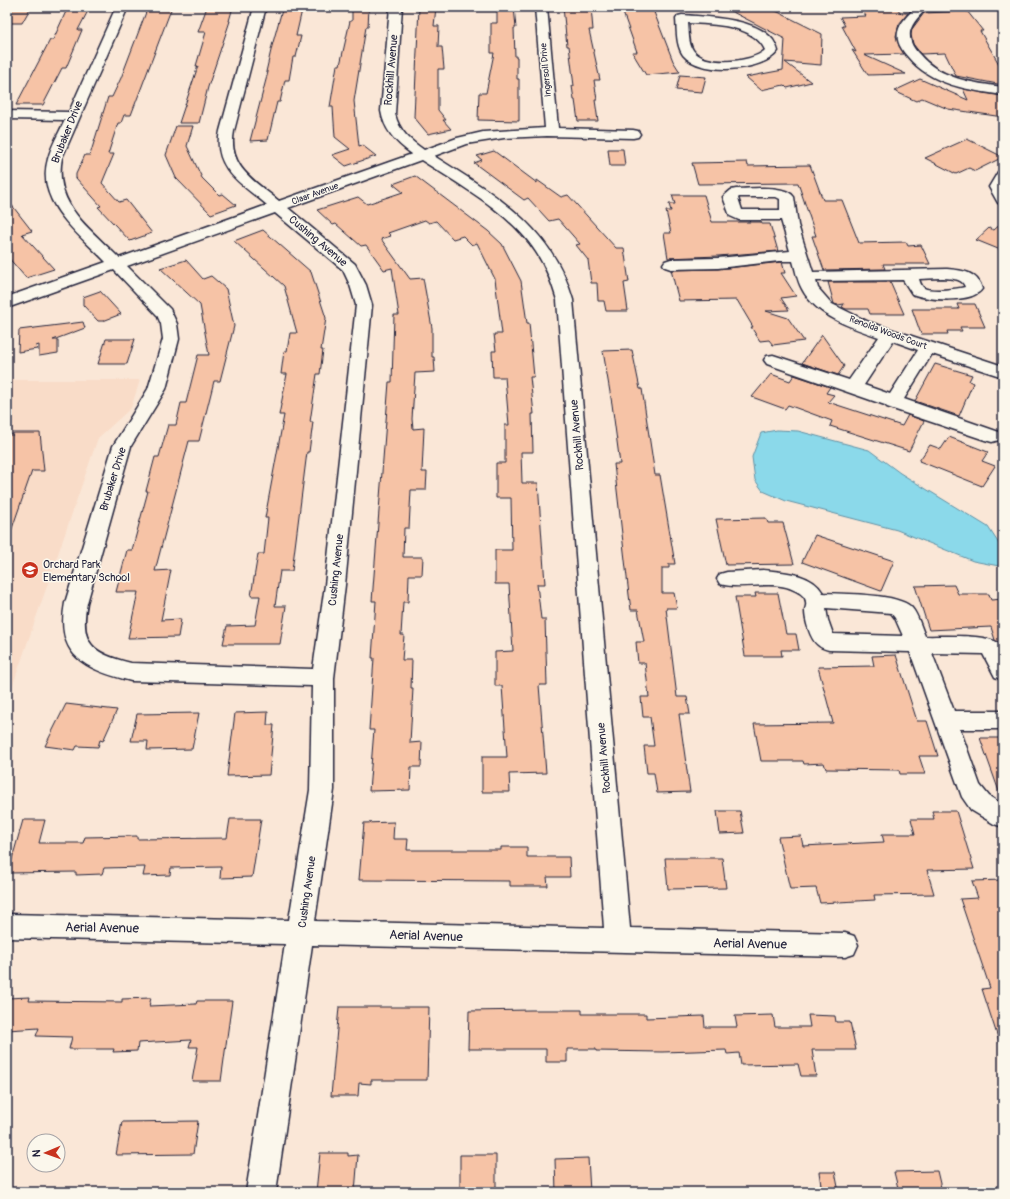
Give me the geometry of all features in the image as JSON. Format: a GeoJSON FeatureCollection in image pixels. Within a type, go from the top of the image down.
{"type":"FeatureCollection","features":[{"type":"Feature","properties":{"kind":"street","name":"Brubaker Drive"},"geometry":{"type":"LineString","coordinates":[[122,7],[54,158],[52,170],[53,185],[57,199],[64,210],[164,313],[169,324],[171,339],[157,388],[122,446],[76,603],[73,623],[76,636],[82,650],[95,661],[112,668],[131,672],[323,678]]}},
{"type":"Feature","properties":{"kind":"street","name":"Cushing Avenue"},"geometry":{"type":"LineString","coordinates":[[260,7],[224,142],[226,153],[230,164],[236,172],[349,267],[359,284],[364,305],[335,585],[323,678],[322,790],[261,1192]]}},
{"type":"Feature","properties":{"kind":"street","name":"Rockhill Avenue"},"geometry":{"type":"LineString","coordinates":[[396,7],[388,111],[390,121],[395,131],[402,139],[423,155],[514,219],[532,235],[544,251],[554,269],[564,295],[570,345],[618,941]]}},
{"type":"Feature","properties":{"kind":"street","name":"Ingersoll Drive"},"geometry":{"type":"LineString","coordinates":[[541,7],[552,133]]}},
{"type":"Feature","properties":{"kind":"street"},"geometry":{"type":"LineString","coordinates":[[921,7],[905,28],[904,38],[906,46],[919,63],[928,70],[956,82],[984,89],[1003,91]]}},
{"type":"Feature","properties":{"kind":"street"},"geometry":{"type":"LineString","coordinates":[[681,13],[750,30],[768,40],[772,51],[764,59],[749,63],[722,65],[704,62],[690,55],[686,50],[681,13]]}},
{"type":"Feature","properties":{"kind":"street"},"geometry":{"type":"LineString","coordinates":[[7,116],[72,116]]}},
{"type":"Feature","properties":{"kind":"street","name":"Claar Avenue"},"geometry":{"type":"LineString","coordinates":[[7,303],[423,155],[482,136],[516,133],[633,134]]}},
{"type":"Feature","properties":{"kind":"street"},"geometry":{"type":"LineString","coordinates":[[1003,175],[996,187],[1003,200]]}},
{"type":"Feature","properties":{"kind":"street","name":"Renolda Woods Court"},"geometry":{"type":"LineString","coordinates":[[788,215],[805,277],[810,289],[826,307],[863,326],[1003,372]]}},
{"type":"Feature","properties":{"kind":"street"},"geometry":{"type":"LineString","coordinates":[[671,264],[718,263],[779,256],[799,256]]}},
{"type":"Feature","properties":{"kind":"street"},"geometry":{"type":"LineString","coordinates":[[805,277],[909,275]]}},
{"type":"Feature","properties":{"kind":"street"},"geometry":{"type":"LineString","coordinates":[[853,388],[889,335]]}},
{"type":"Feature","properties":{"kind":"street"},"geometry":{"type":"LineString","coordinates":[[893,402],[928,348]]}},
{"type":"Feature","properties":{"kind":"street"},"geometry":{"type":"LineString","coordinates":[[773,360],[992,436]]}},
{"type":"Feature","properties":{"kind":"street"},"geometry":{"type":"LineString","coordinates":[[727,579],[785,579],[801,584],[811,591],[817,600],[816,612],[824,639],[829,642],[917,643],[986,646],[992,649],[1003,672]]}},
{"type":"Feature","properties":{"kind":"street"},"geometry":{"type":"LineString","coordinates":[[817,600],[889,605],[898,608],[904,613],[947,720],[970,790],[980,803],[1003,816]]}},
{"type":"Feature","properties":{"kind":"street"},"geometry":{"type":"LineString","coordinates":[[947,720],[1003,720]]}},
{"type":"Feature","properties":{"kind":"street","name":"Aerial Avenue"},"geometry":{"type":"LineString","coordinates":[[7,926],[845,945]]}},
{"type":"Feature","properties":{"kind":"shaded area","name":"Orchard Park Elementary School"},"geometry":{"type":"Polygon","coordinates":[[[7,380],[140,380],[131,408],[98,438],[7,702],[7,380]]]}},
{"type":"Feature","properties":{"kind":"water"},"geometry":{"type":"Polygon","coordinates":[[[777,430],[798,431],[869,450],[900,473],[988,527],[1003,550],[1003,561],[999,566],[973,561],[897,530],[786,501],[763,491],[755,480],[752,457],[761,433],[777,430]]]}},
{"type":"Feature","properties":{"kind":"building"},"geometry":{"type":"Polygon","coordinates":[[[7,7],[31,7],[22,23],[7,23],[7,7]]]}},
{"type":"Feature","properties":{"kind":"building"},"geometry":{"type":"Polygon","coordinates":[[[68,7],[90,7],[78,30],[82,30],[66,68],[62,68],[43,105],[16,105],[50,40],[53,40],[68,7]]]}},
{"type":"Feature","properties":{"kind":"building"},"geometry":{"type":"Polygon","coordinates":[[[148,7],[172,7],[131,115],[124,115],[121,123],[118,123],[108,154],[114,154],[102,183],[119,202],[126,200],[152,233],[130,241],[98,207],[101,206],[76,178],[76,174],[85,155],[90,155],[108,97],[112,97],[121,78],[148,7]]]}},
{"type":"Feature","properties":{"kind":"building"},"geometry":{"type":"Polygon","coordinates":[[[207,7],[233,7],[230,21],[208,87],[199,123],[179,123],[198,66],[196,66],[206,32],[198,32],[207,7]]]}},
{"type":"Feature","properties":{"kind":"building"},"geometry":{"type":"Polygon","coordinates":[[[352,7],[369,7],[368,27],[366,27],[354,101],[359,146],[362,145],[376,156],[346,166],[332,155],[350,149],[335,137],[333,107],[330,107],[337,65],[340,65],[350,21],[352,21],[352,7]]]}},
{"type":"Feature","properties":{"kind":"building"},"geometry":{"type":"Polygon","coordinates":[[[419,7],[436,7],[434,26],[439,26],[438,47],[442,47],[444,69],[438,69],[438,110],[446,120],[443,120],[451,129],[428,134],[414,117],[419,7]]]}},
{"type":"Feature","properties":{"kind":"building"},"geometry":{"type":"Polygon","coordinates":[[[497,7],[514,7],[516,28],[514,28],[515,57],[517,57],[517,79],[519,79],[519,121],[478,120],[479,93],[486,93],[494,53],[491,53],[491,23],[497,23],[497,7]]]}},
{"type":"Feature","properties":{"kind":"building"},"geometry":{"type":"Polygon","coordinates":[[[563,7],[591,7],[593,30],[589,30],[600,80],[594,80],[598,121],[578,121],[572,86],[574,86],[569,46],[567,46],[563,7]]]}},
{"type":"Feature","properties":{"kind":"building"},"geometry":{"type":"Polygon","coordinates":[[[621,7],[652,7],[673,61],[680,72],[646,75],[632,52],[637,52],[621,7]]]}},
{"type":"Feature","properties":{"kind":"building"},"geometry":{"type":"Polygon","coordinates":[[[723,7],[768,7],[822,34],[821,65],[785,62],[811,82],[787,88],[784,85],[761,90],[746,77],[783,70],[785,39],[723,7]]]}},
{"type":"Feature","properties":{"kind":"building"},"geometry":{"type":"Polygon","coordinates":[[[860,7],[897,8],[901,13],[908,13],[899,24],[896,36],[899,46],[904,54],[864,55],[906,74],[868,75],[852,50],[856,52],[842,26],[845,26],[840,17],[866,16],[860,7]]]}},
{"type":"Feature","properties":{"kind":"building"},"geometry":{"type":"Polygon","coordinates":[[[282,10],[302,10],[296,36],[301,36],[296,57],[293,57],[289,80],[285,80],[280,102],[277,102],[268,140],[250,141],[268,72],[266,72],[272,46],[282,10]]]}},
{"type":"Feature","properties":{"kind":"building"},"geometry":{"type":"Polygon","coordinates":[[[967,11],[983,31],[980,31],[1003,71],[1003,85],[956,76],[945,53],[921,54],[913,44],[911,35],[912,29],[924,13],[967,11]]]}},
{"type":"Feature","properties":{"kind":"building"},"geometry":{"type":"Polygon","coordinates":[[[680,75],[706,77],[702,92],[676,90],[680,75]]]}},
{"type":"Feature","properties":{"kind":"building"},"geometry":{"type":"Polygon","coordinates":[[[920,79],[968,100],[963,89],[1003,96],[1003,117],[948,109],[922,98],[916,101],[894,91],[920,79]]]}},
{"type":"Feature","properties":{"kind":"building"},"geometry":{"type":"Polygon","coordinates":[[[176,126],[193,126],[187,146],[202,178],[219,195],[223,194],[236,205],[211,214],[176,178],[166,155],[176,126]]]}},
{"type":"Feature","properties":{"kind":"building"},"geometry":{"type":"Polygon","coordinates":[[[967,139],[1003,157],[975,171],[969,168],[956,174],[925,158],[967,139]]]}},
{"type":"Feature","properties":{"kind":"building"},"geometry":{"type":"Polygon","coordinates":[[[608,149],[623,149],[625,166],[610,166],[608,149]]]}},
{"type":"Feature","properties":{"kind":"building"},"geometry":{"type":"Polygon","coordinates":[[[494,151],[537,183],[537,180],[561,197],[568,195],[616,248],[624,248],[629,282],[624,283],[628,311],[606,311],[604,301],[598,301],[597,283],[591,283],[588,260],[576,245],[580,244],[558,219],[549,221],[528,198],[524,200],[474,163],[482,160],[477,156],[494,151]]]}},
{"type":"Feature","properties":{"kind":"building"},"geometry":{"type":"Polygon","coordinates":[[[747,162],[748,166],[810,165],[823,200],[842,200],[859,243],[906,242],[908,246],[921,245],[930,264],[883,264],[885,269],[824,270],[812,236],[816,236],[798,183],[698,184],[692,163],[747,162]]]}},
{"type":"Feature","properties":{"kind":"building"},"geometry":{"type":"Polygon","coordinates":[[[415,176],[488,231],[502,244],[521,281],[527,323],[529,323],[534,377],[530,377],[534,414],[532,414],[533,452],[521,452],[522,483],[538,483],[545,584],[537,584],[541,619],[545,619],[547,685],[539,685],[546,773],[509,774],[510,792],[482,792],[482,757],[507,757],[502,686],[495,686],[495,652],[513,651],[509,584],[495,584],[495,550],[512,550],[511,498],[496,498],[496,463],[505,463],[505,425],[509,425],[505,377],[493,377],[492,351],[496,351],[494,334],[502,334],[495,279],[477,243],[472,245],[463,236],[453,239],[436,221],[429,223],[425,220],[388,233],[391,236],[381,239],[410,279],[423,278],[432,328],[432,357],[434,357],[435,372],[415,373],[412,419],[413,429],[424,428],[422,472],[427,472],[426,490],[411,490],[409,528],[404,528],[403,557],[423,557],[422,575],[409,575],[408,602],[403,602],[401,635],[404,635],[402,660],[412,660],[411,688],[413,688],[410,743],[422,742],[421,767],[411,767],[410,790],[369,791],[374,730],[369,730],[376,601],[372,601],[389,382],[392,382],[394,315],[399,315],[392,268],[384,270],[366,245],[361,246],[336,224],[333,225],[317,210],[358,197],[367,204],[403,192],[393,184],[415,176]]]}},
{"type":"Feature","properties":{"kind":"building"},"geometry":{"type":"Polygon","coordinates":[[[672,195],[704,195],[712,222],[761,222],[762,224],[770,224],[778,251],[668,258],[664,233],[671,233],[666,211],[671,211],[669,204],[675,204],[672,195]]]}},
{"type":"Feature","properties":{"kind":"building"},"geometry":{"type":"Polygon","coordinates":[[[7,199],[32,231],[22,234],[54,269],[26,278],[7,256],[7,199]]]}},
{"type":"Feature","properties":{"kind":"building"},"geometry":{"type":"Polygon","coordinates":[[[1003,222],[1003,251],[976,240],[989,228],[994,230],[1003,222]]]}},
{"type":"Feature","properties":{"kind":"building"},"geometry":{"type":"Polygon","coordinates":[[[263,230],[311,272],[326,318],[321,350],[323,350],[320,374],[317,374],[310,422],[313,422],[309,452],[307,452],[292,571],[280,571],[275,606],[286,606],[280,644],[223,644],[227,626],[255,625],[260,596],[251,596],[258,554],[264,554],[268,518],[265,518],[284,415],[279,415],[287,374],[281,374],[284,351],[287,351],[290,333],[297,333],[284,286],[234,241],[263,230]]]}},
{"type":"Feature","properties":{"kind":"building"},"geometry":{"type":"Polygon","coordinates":[[[186,260],[203,279],[211,276],[226,289],[234,326],[220,381],[214,381],[199,441],[189,441],[155,571],[171,570],[161,620],[181,619],[178,637],[128,638],[138,592],[116,592],[127,550],[132,550],[148,491],[146,491],[155,457],[159,457],[168,425],[176,425],[181,403],[186,403],[198,355],[209,355],[200,305],[160,268],[186,260]]]}},
{"type":"Feature","properties":{"kind":"building"},"geometry":{"type":"Polygon","coordinates":[[[782,262],[785,273],[781,273],[796,296],[781,298],[789,310],[766,311],[788,318],[804,341],[773,345],[769,340],[760,341],[737,300],[679,301],[671,270],[718,269],[782,262]]]}},
{"type":"Feature","properties":{"kind":"building"},"geometry":{"type":"Polygon","coordinates":[[[828,282],[890,282],[904,314],[870,314],[868,309],[846,309],[842,307],[844,304],[834,304],[828,282]]]}},
{"type":"Feature","properties":{"kind":"building"},"geometry":{"type":"Polygon","coordinates":[[[100,291],[121,314],[103,321],[98,321],[83,305],[83,297],[100,291]]]}},
{"type":"Feature","properties":{"kind":"building"},"geometry":{"type":"Polygon","coordinates":[[[957,304],[975,304],[985,327],[960,327],[962,331],[947,331],[948,334],[921,334],[912,309],[959,309],[957,304]]]}},
{"type":"Feature","properties":{"kind":"building"},"geometry":{"type":"Polygon","coordinates":[[[83,322],[85,328],[53,340],[58,340],[58,353],[39,356],[39,345],[36,346],[37,349],[18,352],[19,330],[83,322]]]}},
{"type":"Feature","properties":{"kind":"building"},"geometry":{"type":"Polygon","coordinates":[[[822,335],[844,366],[838,375],[802,363],[822,335]]]}},
{"type":"Feature","properties":{"kind":"building"},"geometry":{"type":"Polygon","coordinates":[[[106,339],[135,339],[127,364],[98,364],[106,339]]]}},
{"type":"Feature","properties":{"kind":"building"},"geometry":{"type":"Polygon","coordinates":[[[632,350],[640,389],[642,389],[655,475],[660,475],[675,564],[669,564],[669,568],[662,568],[662,593],[674,593],[677,608],[666,608],[677,697],[687,697],[690,714],[679,714],[690,792],[657,793],[654,773],[647,773],[644,746],[654,746],[650,717],[643,717],[641,697],[649,697],[645,663],[638,663],[636,642],[644,642],[638,610],[631,610],[614,464],[620,464],[603,351],[632,350]]]}},
{"type":"Feature","properties":{"kind":"building"},"geometry":{"type":"Polygon","coordinates":[[[935,364],[972,375],[969,381],[973,383],[959,416],[915,401],[935,364]]]}},
{"type":"Feature","properties":{"kind":"building"},"geometry":{"type":"Polygon","coordinates":[[[771,374],[790,381],[794,375],[830,387],[826,393],[834,395],[828,402],[902,426],[908,415],[924,421],[909,451],[830,426],[832,421],[788,405],[785,409],[752,397],[771,374]]]}},
{"type":"Feature","properties":{"kind":"building"},"geometry":{"type":"Polygon","coordinates":[[[13,433],[40,433],[44,471],[32,471],[9,537],[7,536],[7,435],[13,435],[13,433]]]}},
{"type":"Feature","properties":{"kind":"building"},"geometry":{"type":"Polygon","coordinates":[[[949,437],[988,452],[982,461],[995,466],[982,486],[919,461],[930,445],[941,449],[949,437]]]}},
{"type":"Feature","properties":{"kind":"building"},"geometry":{"type":"Polygon","coordinates":[[[766,518],[768,523],[783,523],[794,564],[726,565],[716,519],[766,518]]]}},
{"type":"Feature","properties":{"kind":"building"},"geometry":{"type":"Polygon","coordinates":[[[815,535],[894,561],[881,591],[802,562],[815,535]]]}},
{"type":"Feature","properties":{"kind":"building"},"geometry":{"type":"Polygon","coordinates":[[[954,585],[958,594],[989,594],[991,600],[1003,599],[1003,647],[995,640],[991,627],[929,630],[915,586],[954,585]]]}},
{"type":"Feature","properties":{"kind":"building"},"geometry":{"type":"Polygon","coordinates":[[[755,593],[778,593],[786,634],[796,634],[799,650],[781,650],[782,656],[745,656],[735,597],[756,597],[755,593]]]}},
{"type":"Feature","properties":{"kind":"building"},"geometry":{"type":"Polygon","coordinates":[[[896,655],[917,721],[927,721],[938,756],[919,756],[925,774],[900,774],[899,770],[826,769],[824,763],[804,764],[803,761],[761,761],[754,724],[833,723],[818,667],[874,666],[872,656],[896,655]]]}},
{"type":"Feature","properties":{"kind":"building"},"geometry":{"type":"Polygon","coordinates":[[[66,704],[117,710],[103,741],[100,740],[98,747],[77,746],[75,750],[45,746],[66,704]]]}},
{"type":"Feature","properties":{"kind":"building"},"geometry":{"type":"Polygon","coordinates":[[[268,712],[267,725],[274,725],[269,775],[227,776],[235,713],[268,712]]]}},
{"type":"Feature","properties":{"kind":"building"},"geometry":{"type":"Polygon","coordinates":[[[199,713],[192,749],[147,750],[148,741],[131,741],[137,714],[199,713]]]}},
{"type":"Feature","properties":{"kind":"building"},"geometry":{"type":"Polygon","coordinates":[[[980,738],[1003,738],[1003,796],[1001,797],[980,738]]]}},
{"type":"Feature","properties":{"kind":"building"},"geometry":{"type":"Polygon","coordinates":[[[717,811],[740,811],[744,833],[720,834],[717,811]]]}},
{"type":"Feature","properties":{"kind":"building"},"geometry":{"type":"Polygon","coordinates":[[[932,811],[956,811],[974,869],[927,870],[934,894],[874,895],[875,900],[820,903],[816,888],[790,889],[778,837],[801,836],[803,846],[884,842],[882,834],[915,834],[911,819],[934,819],[932,811]]]}},
{"type":"Feature","properties":{"kind":"building"},"geometry":{"type":"Polygon","coordinates":[[[230,819],[261,819],[252,877],[220,878],[221,867],[171,868],[170,875],[143,876],[145,867],[104,868],[102,874],[76,875],[76,872],[8,873],[23,820],[45,820],[39,843],[83,843],[85,837],[137,836],[137,839],[227,838],[230,819]]]}},
{"type":"Feature","properties":{"kind":"building"},"geometry":{"type":"Polygon","coordinates":[[[394,822],[393,839],[408,839],[407,850],[501,850],[501,847],[527,847],[527,857],[569,857],[570,877],[547,877],[548,886],[510,886],[510,881],[359,880],[364,823],[394,822]]]}},
{"type":"Feature","properties":{"kind":"building"},"geometry":{"type":"Polygon","coordinates":[[[665,858],[722,858],[726,888],[668,889],[665,858]]]}},
{"type":"Feature","properties":{"kind":"building"},"geometry":{"type":"Polygon","coordinates":[[[1003,880],[1003,1044],[1000,1044],[982,989],[990,988],[960,899],[978,898],[972,881],[1003,880]]]}},
{"type":"Feature","properties":{"kind":"building"},"geometry":{"type":"Polygon","coordinates":[[[30,997],[29,1001],[122,1002],[122,999],[151,998],[149,1006],[196,1004],[197,1001],[232,1001],[221,1081],[192,1081],[198,1047],[189,1047],[191,1040],[138,1043],[137,1051],[113,1052],[114,1049],[69,1049],[72,1037],[36,1036],[39,1028],[7,1030],[7,998],[30,997]]]}},
{"type":"Feature","properties":{"kind":"building"},"geometry":{"type":"Polygon","coordinates":[[[339,1007],[429,1007],[427,1080],[371,1080],[371,1084],[359,1083],[358,1096],[331,1096],[339,1007]]]}},
{"type":"Feature","properties":{"kind":"building"},"geometry":{"type":"Polygon","coordinates":[[[582,1010],[582,1014],[646,1014],[646,1018],[704,1016],[705,1027],[737,1027],[735,1016],[773,1015],[775,1027],[810,1027],[808,1015],[835,1016],[836,1022],[850,1022],[856,1050],[812,1050],[816,1076],[801,1076],[798,1064],[741,1065],[739,1053],[727,1054],[726,1050],[662,1052],[567,1049],[567,1062],[546,1062],[546,1049],[468,1049],[469,1011],[582,1010]]]}},
{"type":"Feature","properties":{"kind":"building"},"geometry":{"type":"Polygon","coordinates":[[[198,1121],[193,1154],[116,1155],[122,1122],[198,1121]]]}},
{"type":"Feature","properties":{"kind":"building"},"geometry":{"type":"Polygon","coordinates":[[[320,1153],[348,1153],[348,1156],[358,1155],[355,1192],[316,1192],[320,1153]]]}},
{"type":"Feature","properties":{"kind":"building"},"geometry":{"type":"Polygon","coordinates":[[[460,1155],[496,1155],[496,1192],[460,1192],[460,1155]]]}},
{"type":"Feature","properties":{"kind":"building"},"geometry":{"type":"Polygon","coordinates":[[[588,1158],[590,1192],[556,1192],[555,1159],[588,1158]]]}},
{"type":"Feature","properties":{"kind":"building"},"geometry":{"type":"Polygon","coordinates":[[[937,1171],[942,1192],[899,1192],[894,1172],[937,1171]]]}},
{"type":"Feature","properties":{"kind":"building"},"geometry":{"type":"Polygon","coordinates":[[[819,1172],[835,1172],[839,1192],[822,1192],[819,1172]]]}},
{"type":"Feature","properties":{"kind":"place","name":"Orchard Park Elementary School"},"geometry":{"type":"Point","coordinates":[30,570]}}]}
